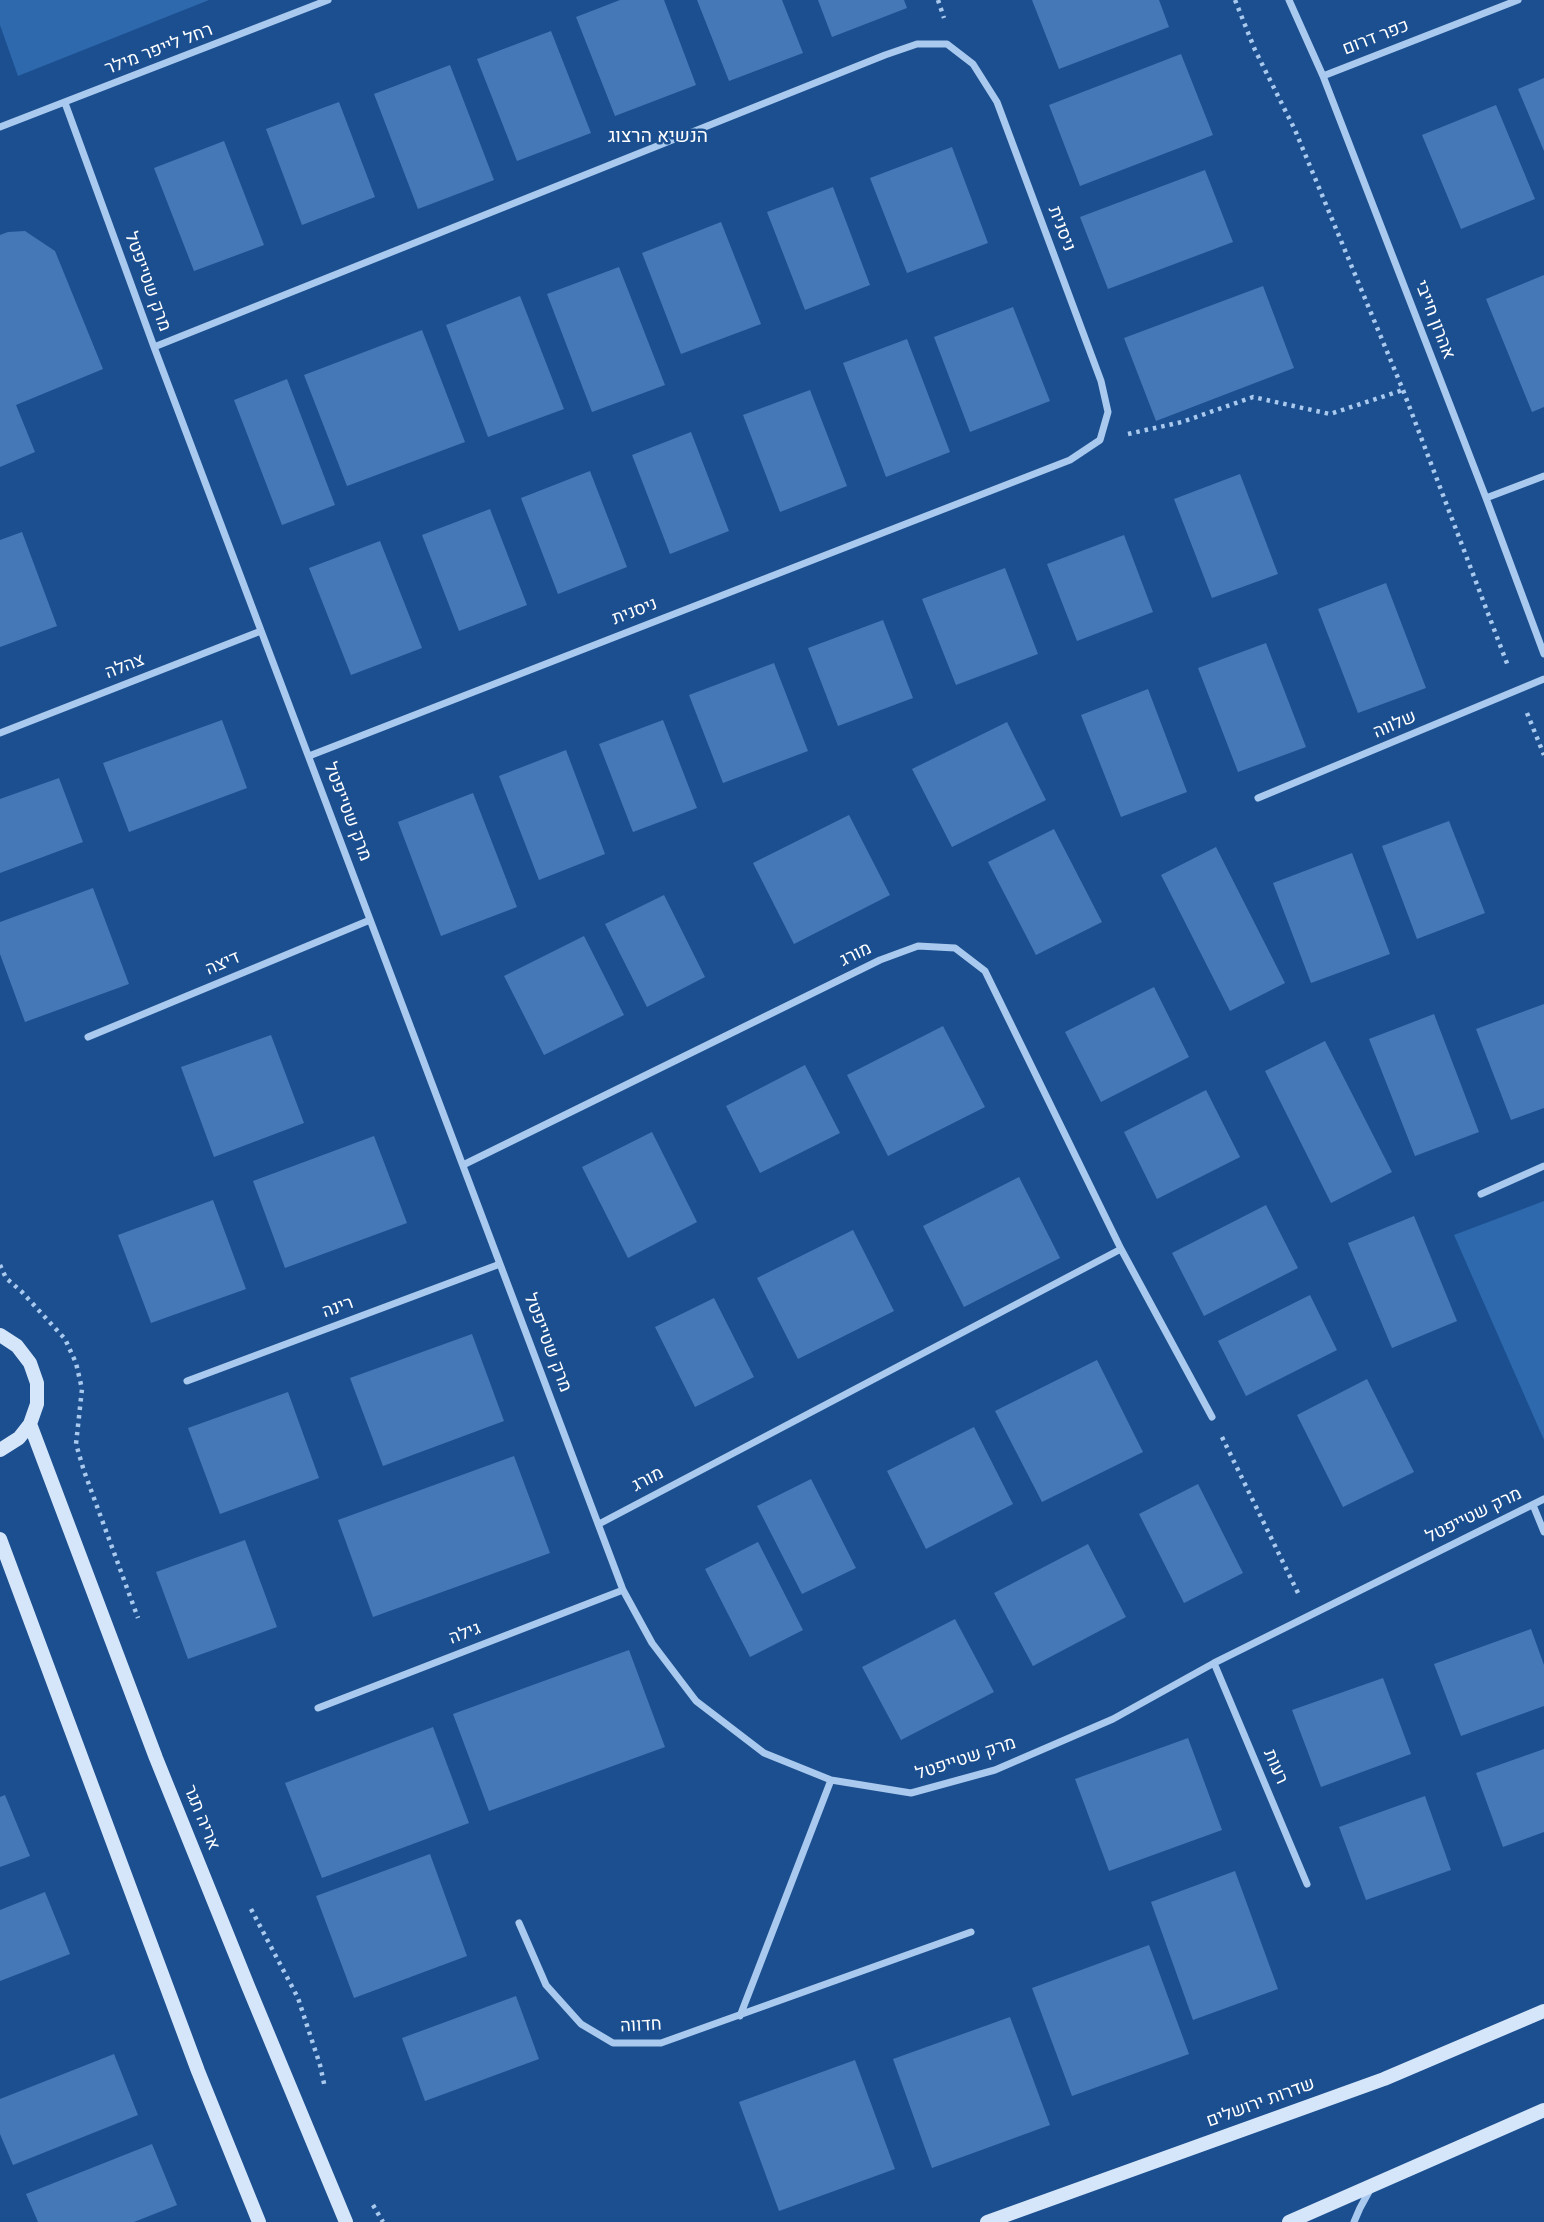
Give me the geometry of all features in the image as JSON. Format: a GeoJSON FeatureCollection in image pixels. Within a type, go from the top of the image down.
{"type":"FeatureCollection","features":[{"type":"Feature","properties":{"kind":"street","name":"רחל לייפר מילר"},"geometry":{"type":"LineString","coordinates":[[0,127],[328,0]]}},
{"type":"Feature","properties":{"kind":"street","name":"אהרון חייבי"},"geometry":{"type":"LineString","coordinates":[[1289,0],[1323,76],[1544,654]]}},
{"type":"Feature","properties":{"kind":"street","name":"כפר דרום"},"geometry":{"type":"LineString","coordinates":[[1323,76],[1518,0]]}},
{"type":"Feature","properties":{"kind":"street","name":"ניסנית"},"geometry":{"type":"LineString","coordinates":[[154,347],[916,44],[947,44],[973,64],[997,102],[1101,381],[1108,412],[1101,440],[1070,460],[309,756]]}},
{"type":"Feature","properties":{"kind":"street","name":"מרק שטייפטל"},"geometry":{"type":"LineString","coordinates":[[65,103],[154,347],[624,1590],[652,1643],[696,1701],[764,1753],[831,1780],[911,1793],[995,1770],[1113,1719],[1214,1663],[1544,1499]]}},
{"type":"Feature","properties":{"kind":"street"},"geometry":{"type":"LineString","coordinates":[[1486,498],[1544,475]]}},
{"type":"Feature","properties":{"kind":"street","name":"צהלה"},"geometry":{"type":"LineString","coordinates":[[0,733],[261,631]]}},
{"type":"Feature","properties":{"kind":"street","name":"שלווה"},"geometry":{"type":"LineString","coordinates":[[1258,798],[1544,679]]}},
{"type":"Feature","properties":{"kind":"street","name":"דיצה"},"geometry":{"type":"LineString","coordinates":[[88,1037],[370,920]]}},
{"type":"Feature","properties":{"kind":"street","name":"מורג"},"geometry":{"type":"LineString","coordinates":[[463,1165],[880,960],[918,947],[956,948],[985,971],[1121,1249],[1212,1417]]}},
{"type":"Feature","properties":{"kind":"street"},"geometry":{"type":"LineString","coordinates":[[1481,1194],[1544,1166]]}},
{"type":"Feature","properties":{"kind":"street","name":"מורג"},"geometry":{"type":"LineString","coordinates":[[598,1524],[1121,1249]]}},
{"type":"Feature","properties":{"kind":"street","name":"רינה"},"geometry":{"type":"LineString","coordinates":[[187,1381],[500,1264]]}},
{"type":"Feature","properties":{"kind":"street"},"geometry":{"type":"LineString","coordinates":[[0,1335],[17,1346],[30,1363],[37,1383],[37,1404],[30,1424],[19,1438],[0,1450]]}},
{"type":"Feature","properties":{"kind":"street","name":"אריה תגר"},"geometry":{"type":"LineString","coordinates":[[30,1424],[156,1758],[346,2222]]}},
{"type":"Feature","properties":{"kind":"street"},"geometry":{"type":"LineString","coordinates":[[1532,1505],[1544,1532]]}},
{"type":"Feature","properties":{"kind":"street"},"geometry":{"type":"LineString","coordinates":[[0,1539],[198,2071],[259,2222]]}},
{"type":"Feature","properties":{"kind":"street","name":"גילה"},"geometry":{"type":"LineString","coordinates":[[318,1708],[624,1590]]}},
{"type":"Feature","properties":{"kind":"street","name":"רעות"},"geometry":{"type":"LineString","coordinates":[[1214,1663],[1307,1884]]}},
{"type":"Feature","properties":{"kind":"street"},"geometry":{"type":"LineString","coordinates":[[740,2016],[831,1780]]}},
{"type":"Feature","properties":{"kind":"street","name":"חדווה"},"geometry":{"type":"LineString","coordinates":[[519,1923],[546,1985],[581,2024],[613,2043],[661,2043],[971,1932]]}},
{"type":"Feature","properties":{"kind":"street","name":"שדרות ירושלים"},"geometry":{"type":"LineString","coordinates":[[987,2222],[1384,2079],[1544,2011]]}},
{"type":"Feature","properties":{"kind":"street"},"geometry":{"type":"LineString","coordinates":[[1289,2222],[1544,2110]]}},
{"type":"Feature","properties":{"kind":"street"},"geometry":{"type":"LineString","coordinates":[[1354,2222],[1373,2185]]}},
{"type":"Feature","properties":{"kind":"path"},"geometry":{"type":"LineString","coordinates":[[1236,0],[1255,50],[1295,130],[1403,390],[1517,691],[1544,755]]}},
{"type":"Feature","properties":{"kind":"path"},"geometry":{"type":"LineString","coordinates":[[1101,440],[1182,422],[1253,397],[1330,414],[1403,390]]}},
{"type":"Feature","properties":{"kind":"path"},"geometry":{"type":"LineString","coordinates":[[0,1265],[6,1279],[22,1292],[65,1339],[76,1363],[82,1390],[76,1444],[141,1626]]}},
{"type":"Feature","properties":{"kind":"path"},"geometry":{"type":"LineString","coordinates":[[1212,1417],[1309,1615]]}},
{"type":"Feature","properties":{"kind":"path"},"geometry":{"type":"LineString","coordinates":[[250,1907],[298,1998],[320,2065],[325,2091]]}},
{"type":"Feature","properties":{"kind":"path"},"geometry":{"type":"LineString","coordinates":[[370,2199],[383,2222]]}},
{"type":"Feature","properties":{"kind":"shaded area"},"geometry":{"type":"Polygon","coordinates":[[[0,0],[209,0],[18,76],[0,25],[0,0]]]}},
{"type":"Feature","properties":{"kind":"shaded area"},"geometry":{"type":"Polygon","coordinates":[[[1544,1201],[1544,1440],[1454,1235],[1544,1201]]]}},
{"type":"Feature","properties":{"kind":"building"},"geometry":{"type":"Polygon","coordinates":[[[620,0],[664,0],[696,85],[615,116],[576,17],[620,0]]]}},
{"type":"Feature","properties":{"kind":"building"},"geometry":{"type":"Polygon","coordinates":[[[697,0],[782,0],[803,53],[729,81],[697,0]]]}},
{"type":"Feature","properties":{"kind":"building"},"geometry":{"type":"Polygon","coordinates":[[[818,0],[904,0],[907,8],[832,37],[818,0]]]}},
{"type":"Feature","properties":{"kind":"building"},"geometry":{"type":"Polygon","coordinates":[[[1032,0],[1159,0],[1169,27],[1059,69],[1032,0]]]}},
{"type":"Feature","properties":{"kind":"building"},"geometry":{"type":"Polygon","coordinates":[[[551,31],[591,133],[517,161],[477,59],[551,31]]]}},
{"type":"Feature","properties":{"kind":"building"},"geometry":{"type":"Polygon","coordinates":[[[1181,54],[1213,135],[1080,186],[1049,105],[1181,54]]]}},
{"type":"Feature","properties":{"kind":"building"},"geometry":{"type":"Polygon","coordinates":[[[450,65],[494,180],[418,209],[374,94],[450,65]]]}},
{"type":"Feature","properties":{"kind":"building"},"geometry":{"type":"Polygon","coordinates":[[[1544,78],[1544,151],[1518,89],[1544,78]]]}},
{"type":"Feature","properties":{"kind":"building"},"geometry":{"type":"Polygon","coordinates":[[[339,102],[375,197],[302,225],[266,129],[339,102]]]}},
{"type":"Feature","properties":{"kind":"building"},"geometry":{"type":"Polygon","coordinates":[[[1496,105],[1535,199],[1461,229],[1422,135],[1496,105]]]}},
{"type":"Feature","properties":{"kind":"building"},"geometry":{"type":"Polygon","coordinates":[[[224,141],[264,245],[194,271],[154,168],[224,141]]]}},
{"type":"Feature","properties":{"kind":"building"},"geometry":{"type":"Polygon","coordinates":[[[952,147],[988,243],[907,273],[870,178],[952,147]]]}},
{"type":"Feature","properties":{"kind":"building"},"geometry":{"type":"Polygon","coordinates":[[[1205,170],[1233,242],[1108,289],[1080,217],[1205,170]]]}},
{"type":"Feature","properties":{"kind":"building"},"geometry":{"type":"Polygon","coordinates":[[[833,187],[870,285],[805,310],[767,212],[833,187]]]}},
{"type":"Feature","properties":{"kind":"building"},"geometry":{"type":"Polygon","coordinates":[[[721,222],[761,324],[681,354],[642,253],[721,222]]]}},
{"type":"Feature","properties":{"kind":"building"},"geometry":{"type":"Polygon","coordinates":[[[25,231],[55,251],[103,369],[16,405],[35,452],[0,467],[0,235],[25,231]]]}},
{"type":"Feature","properties":{"kind":"building"},"geometry":{"type":"Polygon","coordinates":[[[619,267],[665,385],[592,412],[547,294],[619,267]]]}},
{"type":"Feature","properties":{"kind":"building"},"geometry":{"type":"Polygon","coordinates":[[[1544,275],[1544,407],[1532,412],[1486,299],[1544,275]]]}},
{"type":"Feature","properties":{"kind":"building"},"geometry":{"type":"Polygon","coordinates":[[[1263,286],[1294,368],[1156,421],[1124,338],[1263,286]]]}},
{"type":"Feature","properties":{"kind":"building"},"geometry":{"type":"Polygon","coordinates":[[[520,296],[564,409],[488,437],[446,325],[520,296]]]}},
{"type":"Feature","properties":{"kind":"building"},"geometry":{"type":"Polygon","coordinates":[[[1013,307],[1050,401],[970,432],[934,337],[1013,307]]]}},
{"type":"Feature","properties":{"kind":"building"},"geometry":{"type":"Polygon","coordinates":[[[422,330],[465,442],[347,486],[304,375],[422,330]]]}},
{"type":"Feature","properties":{"kind":"building"},"geometry":{"type":"Polygon","coordinates":[[[907,339],[950,452],[886,477],[843,363],[907,339]]]}},
{"type":"Feature","properties":{"kind":"building"},"geometry":{"type":"Polygon","coordinates":[[[287,379],[335,505],[282,525],[234,400],[287,379]]]}},
{"type":"Feature","properties":{"kind":"building"},"geometry":{"type":"Polygon","coordinates":[[[810,390],[847,486],[780,512],[743,415],[810,390]]]}},
{"type":"Feature","properties":{"kind":"building"},"geometry":{"type":"Polygon","coordinates":[[[691,432],[729,531],[670,554],[632,455],[691,432]]]}},
{"type":"Feature","properties":{"kind":"building"},"geometry":{"type":"Polygon","coordinates":[[[590,471],[627,567],[558,594],[521,498],[590,471]]]}},
{"type":"Feature","properties":{"kind":"building"},"geometry":{"type":"Polygon","coordinates":[[[1240,474],[1278,574],[1212,598],[1174,499],[1240,474]]]}},
{"type":"Feature","properties":{"kind":"building"},"geometry":{"type":"Polygon","coordinates":[[[490,509],[527,605],[459,631],[422,535],[490,509]]]}},
{"type":"Feature","properties":{"kind":"building"},"geometry":{"type":"Polygon","coordinates":[[[22,532],[57,626],[0,647],[0,540],[22,532]]]}},
{"type":"Feature","properties":{"kind":"building"},"geometry":{"type":"Polygon","coordinates":[[[1124,535],[1153,612],[1077,641],[1047,564],[1124,535]]]}},
{"type":"Feature","properties":{"kind":"building"},"geometry":{"type":"Polygon","coordinates":[[[380,541],[422,648],[351,675],[309,568],[380,541]]]}},
{"type":"Feature","properties":{"kind":"building"},"geometry":{"type":"Polygon","coordinates":[[[1005,568],[1038,654],[956,685],[922,599],[1005,568]]]}},
{"type":"Feature","properties":{"kind":"building"},"geometry":{"type":"Polygon","coordinates":[[[1386,583],[1426,688],[1358,713],[1318,609],[1386,583]]]}},
{"type":"Feature","properties":{"kind":"building"},"geometry":{"type":"Polygon","coordinates":[[[883,620],[913,698],[838,726],[808,648],[883,620]]]}},
{"type":"Feature","properties":{"kind":"building"},"geometry":{"type":"Polygon","coordinates":[[[1266,643],[1306,747],[1238,772],[1198,668],[1266,643]]]}},
{"type":"Feature","properties":{"kind":"building"},"geometry":{"type":"Polygon","coordinates":[[[774,663],[808,751],[723,783],[689,695],[774,663]]]}},
{"type":"Feature","properties":{"kind":"building"},"geometry":{"type":"Polygon","coordinates":[[[1148,689],[1187,792],[1121,817],[1081,715],[1148,689]]]}},
{"type":"Feature","properties":{"kind":"building"},"geometry":{"type":"Polygon","coordinates":[[[222,720],[247,788],[129,832],[103,763],[222,720]]]}},
{"type":"Feature","properties":{"kind":"building"},"geometry":{"type":"Polygon","coordinates":[[[663,720],[697,808],[633,832],[599,744],[663,720]]]}},
{"type":"Feature","properties":{"kind":"building"},"geometry":{"type":"Polygon","coordinates":[[[1007,722],[1046,800],[952,847],[912,769],[1007,722]]]}},
{"type":"Feature","properties":{"kind":"building"},"geometry":{"type":"Polygon","coordinates":[[[566,750],[605,854],[539,880],[499,776],[566,750]]]}},
{"type":"Feature","properties":{"kind":"building"},"geometry":{"type":"Polygon","coordinates":[[[59,778],[83,842],[0,873],[0,799],[59,778]]]}},
{"type":"Feature","properties":{"kind":"building"},"geometry":{"type":"Polygon","coordinates":[[[473,793],[517,907],[441,936],[398,822],[473,793]]]}},
{"type":"Feature","properties":{"kind":"building"},"geometry":{"type":"Polygon","coordinates":[[[849,815],[890,895],[794,944],[753,863],[849,815]]]}},
{"type":"Feature","properties":{"kind":"building"},"geometry":{"type":"Polygon","coordinates":[[[1449,821],[1485,913],[1417,939],[1382,846],[1449,821]]]}},
{"type":"Feature","properties":{"kind":"building"},"geometry":{"type":"Polygon","coordinates":[[[1054,829],[1102,922],[1036,955],[988,862],[1054,829]]]}},
{"type":"Feature","properties":{"kind":"building"},"geometry":{"type":"Polygon","coordinates":[[[1216,847],[1285,983],[1230,1011],[1161,875],[1216,847]]]}},
{"type":"Feature","properties":{"kind":"building"},"geometry":{"type":"Polygon","coordinates":[[[1352,853],[1390,954],[1311,983],[1273,883],[1352,853]]]}},
{"type":"Feature","properties":{"kind":"building"},"geometry":{"type":"Polygon","coordinates":[[[93,888],[129,984],[25,1022],[0,954],[0,922],[93,888]]]}},
{"type":"Feature","properties":{"kind":"building"},"geometry":{"type":"Polygon","coordinates":[[[664,895],[705,977],[647,1007],[605,924],[664,895]]]}},
{"type":"Feature","properties":{"kind":"building"},"geometry":{"type":"Polygon","coordinates":[[[584,936],[624,1015],[544,1055],[504,976],[584,936]]]}},
{"type":"Feature","properties":{"kind":"building"},"geometry":{"type":"Polygon","coordinates":[[[1154,987],[1189,1057],[1101,1102],[1065,1032],[1154,987]]]}},
{"type":"Feature","properties":{"kind":"building"},"geometry":{"type":"Polygon","coordinates":[[[1544,1004],[1544,1108],[1511,1120],[1476,1029],[1544,1004]]]}},
{"type":"Feature","properties":{"kind":"building"},"geometry":{"type":"Polygon","coordinates":[[[1434,1014],[1479,1132],[1415,1156],[1369,1039],[1434,1014]]]}},
{"type":"Feature","properties":{"kind":"building"},"geometry":{"type":"Polygon","coordinates":[[[943,1026],[985,1107],[888,1156],[847,1075],[943,1026]]]}},
{"type":"Feature","properties":{"kind":"building"},"geometry":{"type":"Polygon","coordinates":[[[271,1035],[304,1123],[214,1157],[181,1067],[271,1035]]]}},
{"type":"Feature","properties":{"kind":"building"},"geometry":{"type":"Polygon","coordinates":[[[1325,1041],[1392,1172],[1331,1203],[1265,1071],[1325,1041]]]}},
{"type":"Feature","properties":{"kind":"building"},"geometry":{"type":"Polygon","coordinates":[[[805,1065],[840,1133],[760,1173],[726,1106],[805,1065]]]}},
{"type":"Feature","properties":{"kind":"building"},"geometry":{"type":"Polygon","coordinates":[[[1206,1090],[1240,1157],[1157,1199],[1124,1132],[1206,1090]]]}},
{"type":"Feature","properties":{"kind":"building"},"geometry":{"type":"Polygon","coordinates":[[[652,1132],[697,1222],[628,1258],[582,1167],[652,1132]]]}},
{"type":"Feature","properties":{"kind":"building"},"geometry":{"type":"Polygon","coordinates":[[[374,1136],[407,1223],[285,1268],[253,1181],[374,1136]]]}},
{"type":"Feature","properties":{"kind":"building"},"geometry":{"type":"Polygon","coordinates":[[[1019,1177],[1060,1258],[964,1307],[923,1226],[1019,1177]]]}},
{"type":"Feature","properties":{"kind":"building"},"geometry":{"type":"Polygon","coordinates":[[[213,1200],[246,1289],[151,1323],[118,1235],[213,1200]]]}},
{"type":"Feature","properties":{"kind":"building"},"geometry":{"type":"Polygon","coordinates":[[[1266,1205],[1298,1268],[1204,1316],[1172,1253],[1266,1205]]]}},
{"type":"Feature","properties":{"kind":"building"},"geometry":{"type":"Polygon","coordinates":[[[1414,1216],[1457,1321],[1392,1348],[1348,1243],[1414,1216]]]}},
{"type":"Feature","properties":{"kind":"building"},"geometry":{"type":"Polygon","coordinates":[[[853,1230],[894,1311],[798,1359],[757,1278],[853,1230]]]}},
{"type":"Feature","properties":{"kind":"building"},"geometry":{"type":"Polygon","coordinates":[[[1310,1295],[1337,1350],[1246,1396],[1218,1341],[1310,1295]]]}},
{"type":"Feature","properties":{"kind":"building"},"geometry":{"type":"Polygon","coordinates":[[[714,1298],[754,1377],[695,1407],[655,1327],[714,1298]]]}},
{"type":"Feature","properties":{"kind":"building"},"geometry":{"type":"Polygon","coordinates":[[[472,1334],[504,1421],[383,1466],[350,1378],[472,1334]]]}},
{"type":"Feature","properties":{"kind":"building"},"geometry":{"type":"Polygon","coordinates":[[[1097,1360],[1143,1452],[1042,1502],[995,1411],[1097,1360]]]}},
{"type":"Feature","properties":{"kind":"building"},"geometry":{"type":"Polygon","coordinates":[[[1367,1379],[1414,1472],[1343,1507],[1297,1415],[1367,1379]]]}},
{"type":"Feature","properties":{"kind":"building"},"geometry":{"type":"Polygon","coordinates":[[[288,1392],[319,1478],[220,1514],[188,1428],[288,1392]]]}},
{"type":"Feature","properties":{"kind":"building"},"geometry":{"type":"Polygon","coordinates":[[[974,1427],[1013,1504],[926,1549],[887,1471],[974,1427]]]}},
{"type":"Feature","properties":{"kind":"building"},"geometry":{"type":"Polygon","coordinates":[[[514,1456],[550,1553],[373,1617],[338,1520],[514,1456]]]}},
{"type":"Feature","properties":{"kind":"building"},"geometry":{"type":"Polygon","coordinates":[[[811,1479],[856,1568],[802,1594],[757,1506],[811,1479]]]}},
{"type":"Feature","properties":{"kind":"building"},"geometry":{"type":"Polygon","coordinates":[[[1198,1484],[1243,1573],[1184,1603],[1139,1514],[1198,1484]]]}},
{"type":"Feature","properties":{"kind":"building"},"geometry":{"type":"Polygon","coordinates":[[[245,1540],[277,1627],[188,1659],[156,1572],[245,1540]]]}},
{"type":"Feature","properties":{"kind":"building"},"geometry":{"type":"Polygon","coordinates":[[[758,1542],[803,1630],[750,1657],[705,1569],[758,1542]]]}},
{"type":"Feature","properties":{"kind":"building"},"geometry":{"type":"Polygon","coordinates":[[[1088,1544],[1126,1617],[1033,1666],[994,1593],[1088,1544]]]}},
{"type":"Feature","properties":{"kind":"building"},"geometry":{"type":"Polygon","coordinates":[[[955,1619],[994,1692],[901,1740],[862,1667],[955,1619]]]}},
{"type":"Feature","properties":{"kind":"building"},"geometry":{"type":"Polygon","coordinates":[[[1531,1629],[1544,1665],[1544,1706],[1461,1736],[1434,1664],[1531,1629]]]}},
{"type":"Feature","properties":{"kind":"building"},"geometry":{"type":"Polygon","coordinates":[[[629,1650],[665,1747],[489,1811],[453,1714],[629,1650]]]}},
{"type":"Feature","properties":{"kind":"building"},"geometry":{"type":"Polygon","coordinates":[[[1383,1678],[1411,1754],[1321,1787],[1292,1710],[1383,1678]]]}},
{"type":"Feature","properties":{"kind":"building"},"geometry":{"type":"Polygon","coordinates":[[[433,1727],[469,1823],[322,1878],[285,1783],[433,1727]]]}},
{"type":"Feature","properties":{"kind":"building"},"geometry":{"type":"Polygon","coordinates":[[[1188,1738],[1222,1830],[1109,1871],[1075,1779],[1188,1738]]]}},
{"type":"Feature","properties":{"kind":"building"},"geometry":{"type":"Polygon","coordinates":[[[1544,1749],[1544,1832],[1503,1847],[1476,1773],[1544,1749]]]}},
{"type":"Feature","properties":{"kind":"building"},"geometry":{"type":"Polygon","coordinates":[[[5,1795],[30,1856],[0,1867],[0,1797],[5,1795]]]}},
{"type":"Feature","properties":{"kind":"building"},"geometry":{"type":"Polygon","coordinates":[[[1425,1796],[1451,1870],[1366,1900],[1339,1827],[1425,1796]]]}},
{"type":"Feature","properties":{"kind":"building"},"geometry":{"type":"Polygon","coordinates":[[[430,1854],[467,1956],[354,1998],[316,1896],[430,1854]]]}},
{"type":"Feature","properties":{"kind":"building"},"geometry":{"type":"Polygon","coordinates":[[[1235,1871],[1278,1989],[1193,2020],[1151,1902],[1235,1871]]]}},
{"type":"Feature","properties":{"kind":"building"},"geometry":{"type":"Polygon","coordinates":[[[45,1892],[70,1954],[0,1981],[0,1910],[45,1892]]]}},
{"type":"Feature","properties":{"kind":"building"},"geometry":{"type":"Polygon","coordinates":[[[1149,1945],[1189,2054],[1072,2096],[1032,1988],[1149,1945]]]}},
{"type":"Feature","properties":{"kind":"building"},"geometry":{"type":"Polygon","coordinates":[[[516,1996],[539,2059],[425,2101],[402,2038],[516,1996]]]}},
{"type":"Feature","properties":{"kind":"building"},"geometry":{"type":"Polygon","coordinates":[[[1010,2017],[1050,2125],[932,2168],[893,2059],[1010,2017]]]}},
{"type":"Feature","properties":{"kind":"building"},"geometry":{"type":"Polygon","coordinates":[[[114,2054],[138,2115],[13,2165],[0,2134],[0,2099],[114,2054]]]}},
{"type":"Feature","properties":{"kind":"building"},"geometry":{"type":"Polygon","coordinates":[[[855,2060],[895,2169],[779,2211],[739,2102],[855,2060]]]}},
{"type":"Feature","properties":{"kind":"building"},"geometry":{"type":"Polygon","coordinates":[[[152,2144],[177,2205],[134,2222],[38,2222],[26,2194],[152,2144]]]}},
{"type":"Feature","properties":{"kind":"district","name":"הנשיא הרצוג"},"geometry":{"type":"Point","coordinates":[658,137]}}]}
